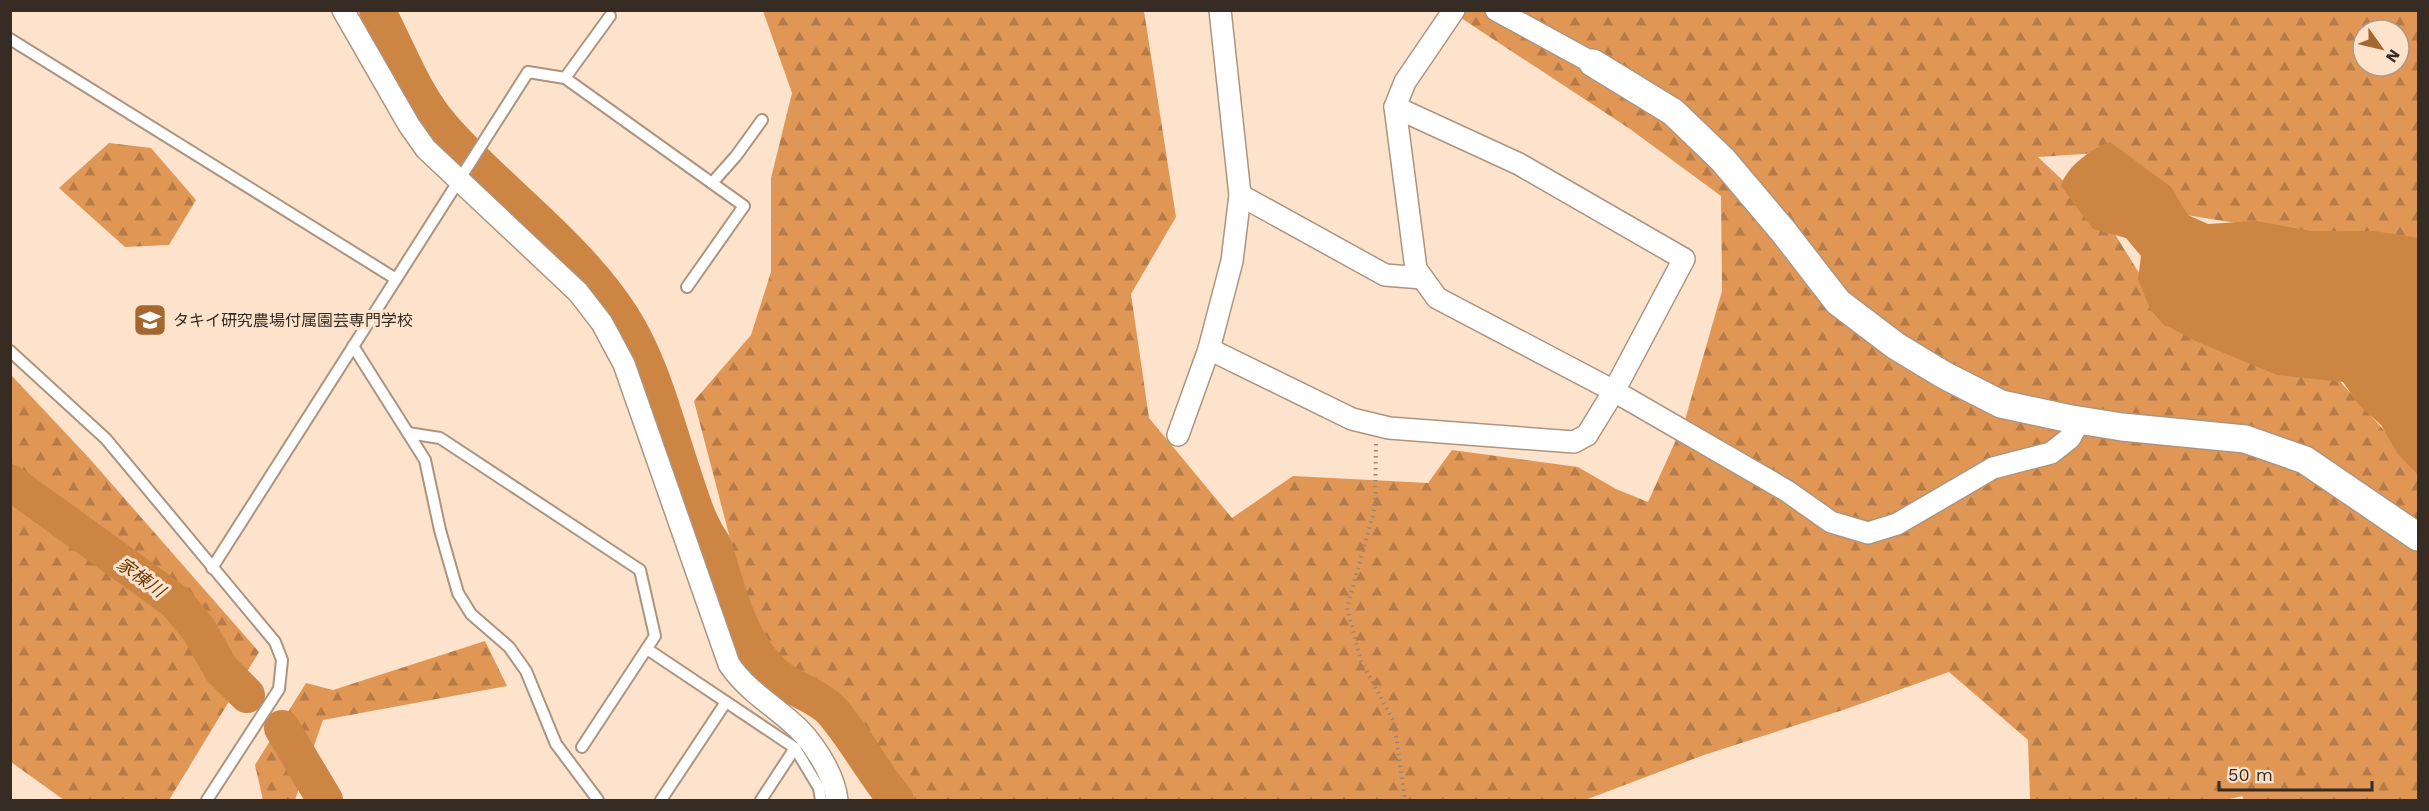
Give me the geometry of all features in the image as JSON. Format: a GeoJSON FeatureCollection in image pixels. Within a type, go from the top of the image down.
{"type":"FeatureCollection","features":[{"type":"Feature","properties":{"kind":"street"},"geometry":{"type":"LineString","coordinates":[[343,10],[409,125],[426,149],[558,271],[602,322],[624,363],[729,664],[739,679],[792,722],[807,739],[824,764],[837,801]]}},
{"type":"Feature","properties":{"kind":"street"},"geometry":{"type":"LineString","coordinates":[[1178,435],[1209,350],[1232,261],[1240,195],[1220,10]]}},
{"type":"Feature","properties":{"kind":"street"},"geometry":{"type":"LineString","coordinates":[[1454,10],[1405,82],[1395,107],[1416,269],[1437,298],[1614,392],[1787,491],[1831,522],[1868,533],[1897,525],[1993,468],[2051,453],[2070,438],[2080,420]]}},
{"type":"Feature","properties":{"kind":"street"},"geometry":{"type":"LineString","coordinates":[[1496,10],[1593,63],[1673,112],[1723,160],[1784,231],[1838,302],[1896,346],[1944,375],[2001,404],[2122,427],[2245,439],[2305,460],[2418,537]]}},
{"type":"Feature","properties":{"kind":"street"},"geometry":{"type":"LineString","coordinates":[[1209,350],[1352,420],[1389,428],[1574,442],[1587,435],[1614,392],[1684,259],[1519,164],[1395,107]]}},
{"type":"Feature","properties":{"kind":"street"},"geometry":{"type":"LineString","coordinates":[[1240,195],[1385,275],[1422,278]]}},
{"type":"Feature","properties":{"kind":"lane"},"geometry":{"type":"LineString","coordinates":[[565,78],[610,16]]}},
{"type":"Feature","properties":{"kind":"lane"},"geometry":{"type":"LineString","coordinates":[[10,39],[396,279]]}},
{"type":"Feature","properties":{"kind":"lane"},"geometry":{"type":"LineString","coordinates":[[212,568],[528,72],[565,78],[744,206],[687,287]]}},
{"type":"Feature","properties":{"kind":"lane"},"geometry":{"type":"LineString","coordinates":[[712,183],[736,156],[762,120]]}},
{"type":"Feature","properties":{"kind":"lane"},"geometry":{"type":"LineString","coordinates":[[353,346],[425,460],[440,530],[458,593],[471,614],[509,647],[526,671],[556,744],[598,801]]}},
{"type":"Feature","properties":{"kind":"lane"},"geometry":{"type":"LineString","coordinates":[[10,351],[106,439],[275,642],[282,660],[283,674],[279,689],[207,801]]}},
{"type":"Feature","properties":{"kind":"lane"},"geometry":{"type":"LineString","coordinates":[[408,434],[440,438],[640,570],[655,636],[582,747]]}},
{"type":"Feature","properties":{"kind":"lane"},"geometry":{"type":"LineString","coordinates":[[646,649],[795,748],[819,788],[821,801]]}},
{"type":"Feature","properties":{"kind":"lane"},"geometry":{"type":"LineString","coordinates":[[661,801],[726,702]]}},
{"type":"Feature","properties":{"kind":"lane"},"geometry":{"type":"LineString","coordinates":[[761,801],[795,748]]}},
{"type":"Feature","properties":{"kind":"path"},"geometry":{"type":"LineString","coordinates":[[1376,442],[1375,507],[1347,608],[1361,661],[1394,723],[1405,801]]}},
{"type":"Feature","properties":{"kind":"green space"},"geometry":{"type":"Polygon","coordinates":[[[763,11],[1144,11],[1176,217],[1131,294],[1149,418],[1232,518],[1293,476],[1428,483],[1452,450],[1578,467],[1616,489],[1648,502],[1685,420],[1722,291],[1721,196],[1630,129],[1455,14],[1455,11],[2418,11],[2418,252],[2186,215],[2099,153],[2038,157],[2108,223],[2172,326],[2336,377],[2418,468],[2418,800],[2244,800],[2242,796],[2226,800],[2030,800],[2028,740],[1949,672],[1846,709],[1704,755],[1585,800],[898,800],[758,645],[694,401],[751,335],[771,272],[771,178],[792,93],[763,11]]]}},
{"type":"Feature","properties":{"kind":"green space"},"geometry":{"type":"Polygon","coordinates":[[[109,143],[151,148],[196,200],[169,245],[125,247],[59,188],[109,143]]]}},
{"type":"Feature","properties":{"kind":"green space"},"geometry":{"type":"Polygon","coordinates":[[[11,375],[89,458],[259,652],[169,800],[64,800],[11,762],[11,375]]]}},
{"type":"Feature","properties":{"kind":"green space"},"geometry":{"type":"Polygon","coordinates":[[[485,641],[507,686],[323,720],[295,800],[263,800],[255,765],[306,683],[333,690],[485,641]]]}},
{"type":"Feature","properties":{"kind":"shaded area"},"geometry":{"type":"Polygon","coordinates":[[[2110,142],[2171,187],[2188,215],[2208,224],[2256,221],[2311,231],[2374,231],[2418,238],[2418,475],[2397,453],[2381,425],[2359,405],[2343,382],[2277,375],[2193,340],[2162,323],[2150,309],[2138,279],[2141,256],[2126,238],[2093,229],[2061,186],[2074,165],[2095,149],[2110,142]]]}},
{"type":"Feature","properties":{"kind":"waterway"},"geometry":{"type":"LineString","coordinates":[[377,10],[415,87],[433,116],[489,175],[560,242],[603,291],[622,317],[650,373],[695,510],[713,544],[729,596],[751,646],[774,674],[826,705],[832,711],[896,800]]}},
{"type":"Feature","properties":{"kind":"waterway","name":"家棟川"},"geometry":{"type":"LineString","coordinates":[[10,482],[176,602],[199,630],[221,669],[247,695]]}},
{"type":"Feature","properties":{"kind":"waterway","name":"家棟川"},"geometry":{"type":"LineString","coordinates":[[282,728],[325,800]]}},
{"type":"Feature","properties":{"kind":"place","name":"タキイ研究農場付属園芸専門学校"},"geometry":{"type":"Point","coordinates":[150,320]}}]}
